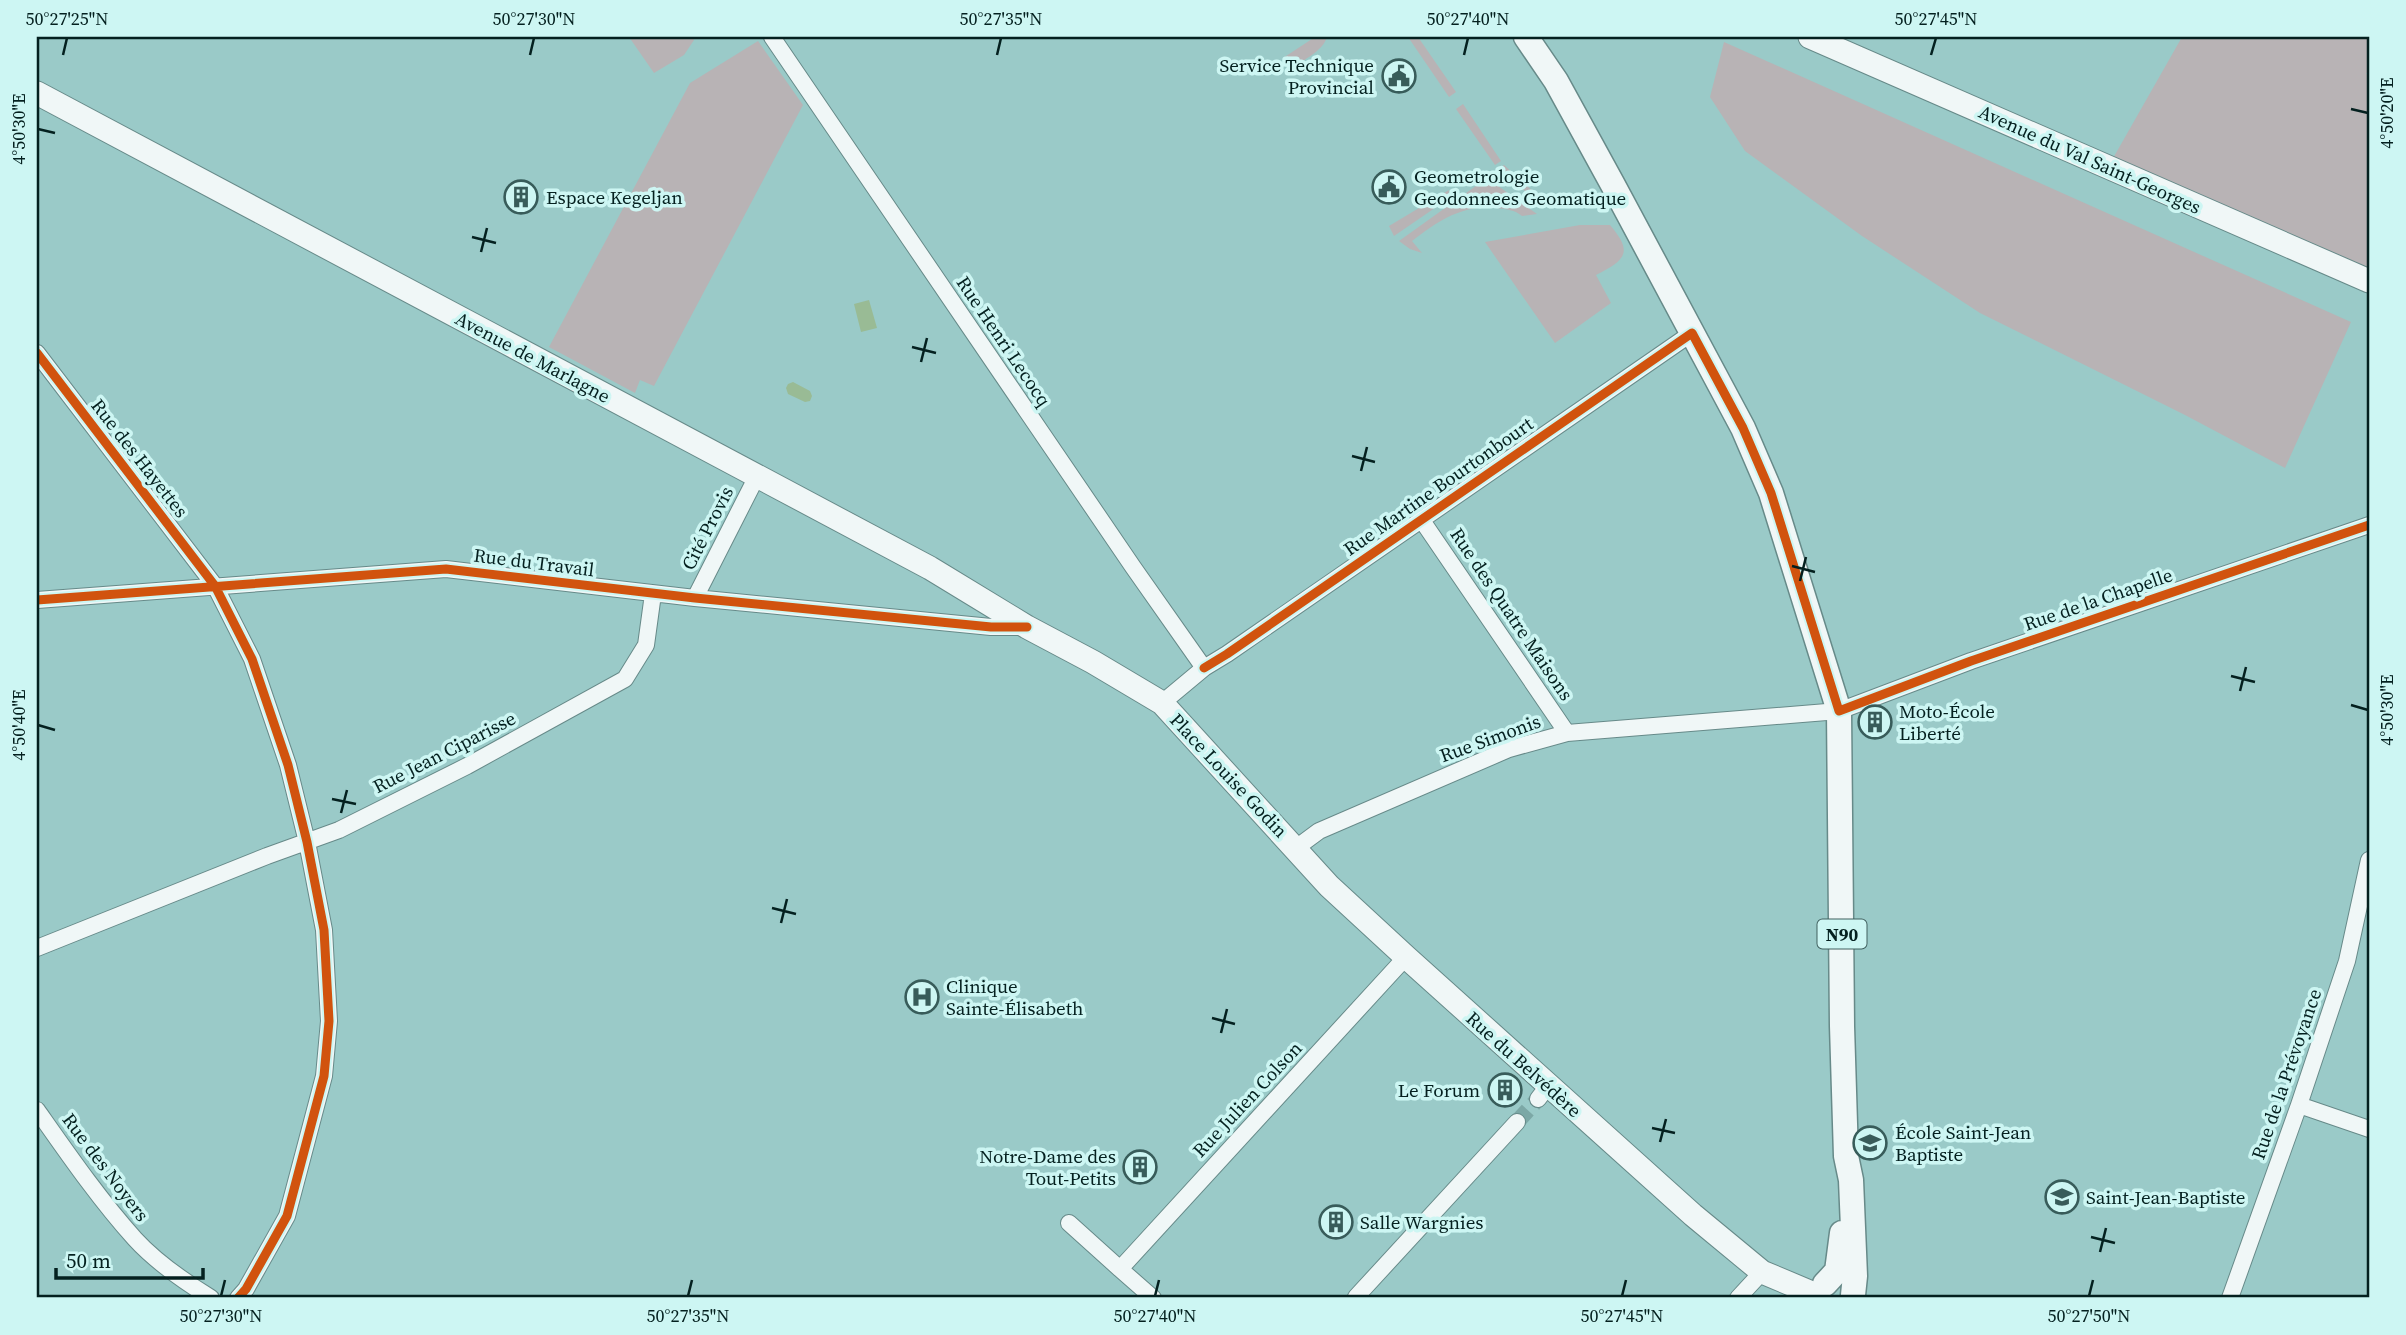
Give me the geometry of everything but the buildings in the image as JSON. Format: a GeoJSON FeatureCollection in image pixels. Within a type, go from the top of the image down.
{"type":"FeatureCollection","features":[{"type":"Feature","properties":{"kind":"main road","name":"N90"},"geometry":{"type":"LineString","coordinates":[[1526,37],[1556,81],[1743,428],[1770,493],[1839,711],[1846,1156],[1840,1180],[1842,1241],[1837,1271],[1815,1292]]}},
{"type":"Feature","properties":{"kind":"main road","name":"N90"},"geometry":{"type":"LineString","coordinates":[[1539,37],[1556,81]]}},
{"type":"Feature","properties":{"kind":"main road","name":"Avenue du Val Saint-Georges"},"geometry":{"type":"LineString","coordinates":[[1810,37],[1843,43],[2369,281]]}},
{"type":"Feature","properties":{"kind":"main road","name":"Avenue de Marlagne"},"geometry":{"type":"LineString","coordinates":[[37,93],[930,569],[1027,627]]}},
{"type":"Feature","properties":{"kind":"main road","name":"Place Louise Godin"},"geometry":{"type":"LineString","coordinates":[[1027,627],[1162,703],[1296,848]]}},
{"type":"Feature","properties":{"kind":"main road","name":"Rue du Belvédère"},"geometry":{"type":"LineString","coordinates":[[1296,848],[1329,886],[1406,957],[1543,1093],[1762,1272]]}},
{"type":"Feature","properties":{"kind":"main road"},"geometry":{"type":"LineString","coordinates":[[1846,1156],[1851,1180],[1855,1276],[1853,1297]]}},
{"type":"Feature","properties":{"kind":"main road"},"geometry":{"type":"LineString","coordinates":[[1780,1298],[1762,1281],[1762,1272],[1815,1292],[1841,1284],[1853,1297]]}},
{"type":"Feature","properties":{"kind":"street","name":"Rue Henri Lecocq"},"geometry":{"type":"LineString","coordinates":[[772,37],[1204,667]]}},
{"type":"Feature","properties":{"kind":"street","name":"Rue Martine Bourtonbourt"},"geometry":{"type":"LineString","coordinates":[[1204,667],[1227,654],[1692,333]]}},
{"type":"Feature","properties":{"kind":"street","name":"Rue des Hayettes"},"geometry":{"type":"LineString","coordinates":[[37,353],[215,586],[252,659],[288,765],[307,842],[324,930],[329,1021],[324,1076],[287,1216],[246,1289],[238,1298]]}},
{"type":"Feature","properties":{"kind":"street","name":"Cité Provis"},"geometry":{"type":"LineString","coordinates":[[695,598],[757,476]]}},
{"type":"Feature","properties":{"kind":"street","name":"Rue des Quatre Maisons"},"geometry":{"type":"LineString","coordinates":[[1421,519],[1567,733]]}},
{"type":"Feature","properties":{"kind":"street","name":"Rue de la Chapelle"},"geometry":{"type":"LineString","coordinates":[[1839,711],[1971,661],[2369,525]]}},
{"type":"Feature","properties":{"kind":"street","name":"Rue du Travail"},"geometry":{"type":"LineString","coordinates":[[37,600],[446,569],[653,594],[991,627],[1027,627]]}},
{"type":"Feature","properties":{"kind":"street","name":"Rue Jean Ciparisse"},"geometry":{"type":"LineString","coordinates":[[37,948],[339,830],[467,766],[625,679],[646,645],[653,594]]}},
{"type":"Feature","properties":{"kind":"street","name":"Place Louise Godin"},"geometry":{"type":"LineString","coordinates":[[1162,703],[1204,667]]}},
{"type":"Feature","properties":{"kind":"street","name":"Rue Simonis"},"geometry":{"type":"LineString","coordinates":[[1296,848],[1319,831],[1509,749],[1567,733],[1839,711]]}},
{"type":"Feature","properties":{"kind":"street","name":"Rue de la Prévoyance"},"geometry":{"type":"LineString","coordinates":[[2230,1298],[2347,961],[2369,860]]}},
{"type":"Feature","properties":{"kind":"street","name":"Rue Julien Colson"},"geometry":{"type":"LineString","coordinates":[[1120,1269],[1406,957]]}},
{"type":"Feature","properties":{"kind":"street"},"geometry":{"type":"LineString","coordinates":[[2299,1105],[2369,1129]]}},
{"type":"Feature","properties":{"kind":"street","name":"Rue des Noyers"},"geometry":{"type":"LineString","coordinates":[[37,1110],[78,1169],[136,1241],[185,1282],[211,1298]]}},
{"type":"Feature","properties":{"kind":"street"},"geometry":{"type":"LineString","coordinates":[[1356,1297],[1517,1122]]}},
{"type":"Feature","properties":{"kind":"street"},"geometry":{"type":"LineString","coordinates":[[1069,1223],[1153,1298]]}},
{"type":"Feature","properties":{"kind":"street"},"geometry":{"type":"LineString","coordinates":[[1738,1298],[1762,1272]]}},
{"type":"Feature","properties":{"kind":"shaded area"},"geometry":{"type":"Polygon","coordinates":[[[629,37],[692,37],[694,40],[684,55],[654,73],[629,37]]]}},
{"type":"Feature","properties":{"kind":"shaded area"},"geometry":{"type":"Polygon","coordinates":[[[1315,37],[1327,37],[1317,51],[1291,69],[1283,58],[1315,37]]]}},
{"type":"Feature","properties":{"kind":"shaded area"},"geometry":{"type":"Polygon","coordinates":[[[1408,37],[1418,37],[1456,92],[1449,97],[1408,37]]]}},
{"type":"Feature","properties":{"kind":"shaded area"},"geometry":{"type":"Polygon","coordinates":[[[2182,37],[2369,37],[2369,74],[2366,73],[2369,77],[2369,272],[2112,160],[2182,37]]]}},
{"type":"Feature","properties":{"kind":"shaded area"},"geometry":{"type":"Polygon","coordinates":[[[758,41],[803,105],[654,386],[640,380],[635,393],[549,347],[690,83],[758,41]]]}},
{"type":"Feature","properties":{"kind":"shaded area"},"geometry":{"type":"Polygon","coordinates":[[[1724,42],[2351,322],[2285,468],[1980,313],[1862,236],[1745,151],[1710,97],[1724,42]]]}},
{"type":"Feature","properties":{"kind":"shaded area"},"geometry":{"type":"Polygon","coordinates":[[[1463,104],[1501,161],[1495,165],[1456,109],[1463,104]]]}},
{"type":"Feature","properties":{"kind":"shaded area"},"geometry":{"type":"Polygon","coordinates":[[[1504,165],[1535,193],[1566,204],[1538,197],[1513,183],[1498,169],[1504,165]]]}},
{"type":"Feature","properties":{"kind":"shaded area"},"geometry":{"type":"Polygon","coordinates":[[[1487,178],[1537,214],[1522,216],[1513,211],[1484,207],[1462,211],[1431,227],[1412,241],[1422,253],[1399,241],[1487,178]]]}},
{"type":"Feature","properties":{"kind":"shaded area"},"geometry":{"type":"Polygon","coordinates":[[[1449,190],[1448,199],[1394,236],[1389,226],[1449,190]]]}},
{"type":"Feature","properties":{"kind":"shaded area"},"geometry":{"type":"Polygon","coordinates":[[[1580,225],[1610,225],[1622,243],[1623,255],[1614,265],[1596,275],[1611,303],[1555,343],[1485,242],[1580,225]]]}},
{"type":"Feature","properties":{"kind":"shaded area"},"geometry":{"type":"Polygon","coordinates":[[[869,300],[877,328],[861,332],[854,304],[869,300]]]}},
{"type":"Feature","properties":{"kind":"shaded area"},"geometry":{"type":"Polygon","coordinates":[[[793,382],[810,391],[810,401],[805,402],[788,394],[786,388],[793,382]]]}},
{"type":"Feature","properties":{"kind":"tunnel"},"geometry":{"type":"LineString","coordinates":[[1517,1122],[1538,1099]]}},
{"type":"Feature","properties":{"kind":"cycle path"},"geometry":{"type":"LineString","coordinates":[[1204,668],[1692,333],[1743,428],[1771,493],[1839,711],[1971,661],[2369,525]]}},
{"type":"Feature","properties":{"kind":"cycle path"},"geometry":{"type":"LineString","coordinates":[[37,353],[215,586],[252,659],[288,765],[307,842],[324,930],[329,1021],[324,1076],[287,1216],[246,1289],[238,1298]]}},
{"type":"Feature","properties":{"kind":"cycle path"},"geometry":{"type":"LineString","coordinates":[[37,600],[446,569],[695,598],[991,627],[1027,627]]}},
{"type":"Feature","properties":{"kind":"place","name":"Service Technique Provincial"},"geometry":{"type":"Point","coordinates":[1399,76]}},
{"type":"Feature","properties":{"kind":"place","name":"Geometrologie Geodonnees Geomatique"},"geometry":{"type":"Point","coordinates":[1389,187]}},
{"type":"Feature","properties":{"kind":"place","name":"Espace Kegeljan"},"geometry":{"type":"Point","coordinates":[521,197]}},
{"type":"Feature","properties":{"kind":"place","name":"Moto-École Liberté"},"geometry":{"type":"Point","coordinates":[1875,722]}},
{"type":"Feature","properties":{"kind":"place","name":"Clinique Sainte-Élisabeth"},"geometry":{"type":"Point","coordinates":[922,997]}},
{"type":"Feature","properties":{"kind":"place","name":"Le Forum"},"geometry":{"type":"Point","coordinates":[1505,1090]}},
{"type":"Feature","properties":{"kind":"place","name":"École Saint-Jean Baptiste"},"geometry":{"type":"Point","coordinates":[1870,1143]}},
{"type":"Feature","properties":{"kind":"place","name":"Notre-Dame des Tout-Petits"},"geometry":{"type":"Point","coordinates":[1140,1167]}},
{"type":"Feature","properties":{"kind":"place","name":"Saint-Jean-Baptiste"},"geometry":{"type":"Point","coordinates":[2062,1197]}},
{"type":"Feature","properties":{"kind":"place","name":"Salle Wargnies"},"geometry":{"type":"Point","coordinates":[1336,1222]}}]}
